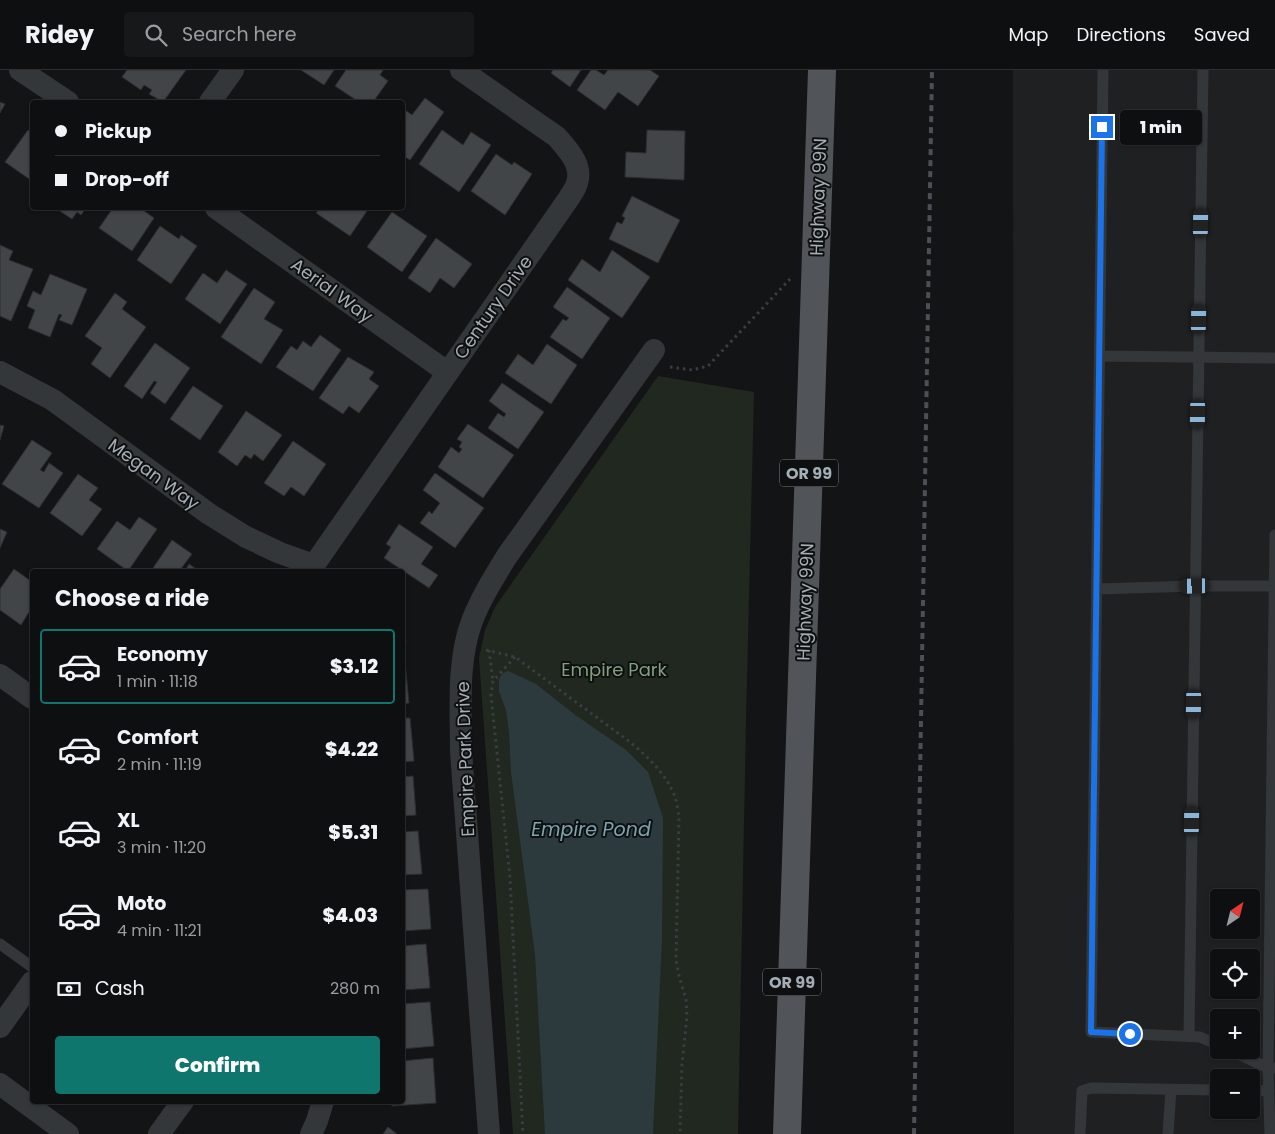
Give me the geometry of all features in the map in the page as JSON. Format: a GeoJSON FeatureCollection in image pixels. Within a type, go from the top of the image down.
{"type":"FeatureCollection","features":[{"type":"Feature","properties":{"kind":"main road","name":"Highway 99N"},"geometry":{"type":"LineString","coordinates":[[787,1134],[822,70]]}},
{"type":"Feature","properties":{"kind":"main road"},"geometry":{"type":"LineString","coordinates":[[820,116],[832,70]]}},
{"type":"Feature","properties":{"kind":"street"},"geometry":{"type":"LineString","coordinates":[[20,70],[65,100]]}},
{"type":"Feature","properties":{"kind":"street"},"geometry":{"type":"LineString","coordinates":[[211,100],[233,70]]}},
{"type":"Feature","properties":{"kind":"street","name":"Century Drive"},"geometry":{"type":"LineString","coordinates":[[313,568],[447,372],[570,198],[577,183],[578,167],[569,151],[556,137],[461,70]]}},
{"type":"Feature","properties":{"kind":"street","name":"Aerial Way"},"geometry":{"type":"LineString","coordinates":[[219,210],[447,372]]}},
{"type":"Feature","properties":{"kind":"street","name":"Empire Park Drive"},"geometry":{"type":"LineString","coordinates":[[489,1134],[462,751],[460,698],[466,645],[472,622],[486,590],[507,556],[649,357]]}},
{"type":"Feature","properties":{"kind":"street","name":"Megan Way"},"geometry":{"type":"LineString","coordinates":[[0,372],[53,400],[209,514],[246,537],[313,568]]}},
{"type":"Feature","properties":{"kind":"street"},"geometry":{"type":"LineString","coordinates":[[0,675],[30,697]]}},
{"type":"Feature","properties":{"kind":"street"},"geometry":{"type":"LineString","coordinates":[[0,1026],[30,985]]}},
{"type":"Feature","properties":{"kind":"street"},"geometry":{"type":"LineString","coordinates":[[0,1084],[68,1134]]}},
{"type":"Feature","properties":{"kind":"street"},"geometry":{"type":"LineString","coordinates":[[159,1134],[181,1104]]}},
{"type":"Feature","properties":{"kind":"street"},"geometry":{"type":"LineString","coordinates":[[311,1134],[322,1104]]}},
{"type":"Feature","properties":{"kind":"lane"},"geometry":{"type":"LineString","coordinates":[[1103,70],[1091,1032],[1188,1036],[1200,1037],[1210,1041]]}},
{"type":"Feature","properties":{"kind":"lane"},"geometry":{"type":"LineString","coordinates":[[1188,1036],[1203,70]]}},
{"type":"Feature","properties":{"kind":"lane"},"geometry":{"type":"LineString","coordinates":[[1100,356],[1275,358]]}},
{"type":"Feature","properties":{"kind":"lane"},"geometry":{"type":"LineString","coordinates":[[1270,1134],[1268,1091],[1272,1068],[1275,535]]}},
{"type":"Feature","properties":{"kind":"lane"},"geometry":{"type":"LineString","coordinates":[[1097,589],[1275,586]]}},
{"type":"Feature","properties":{"kind":"lane"},"geometry":{"type":"LineString","coordinates":[[0,944],[30,966]]}},
{"type":"Feature","properties":{"kind":"lane"},"geometry":{"type":"LineString","coordinates":[[1251,1059],[1272,1068]]}},
{"type":"Feature","properties":{"kind":"lane"},"geometry":{"type":"LineString","coordinates":[[1080,1134],[1082,1091],[1091,1088],[1210,1090]]}},
{"type":"Feature","properties":{"kind":"lane"},"geometry":{"type":"LineString","coordinates":[[1168,1134],[1171,1090]]}},
{"type":"Feature","properties":{"kind":"lane"},"geometry":{"type":"LineString","coordinates":[[1260,1091],[1268,1091]]}},
{"type":"Feature","properties":{"kind":"path"},"geometry":{"type":"LineString","coordinates":[[649,357],[692,370],[708,366],[816,251]]}},
{"type":"Feature","properties":{"kind":"path"},"geometry":{"type":"LineString","coordinates":[[466,645],[514,657],[644,754],[661,772],[675,797],[679,817],[676,960],[686,999],[687,1016],[682,1064],[680,1134]]}},
{"type":"Feature","properties":{"kind":"path"},"geometry":{"type":"LineString","coordinates":[[489,651],[493,681],[491,695],[510,878],[523,1134]]}},
{"type":"Feature","properties":{"kind":"path"},"geometry":{"type":"LineString","coordinates":[[493,681],[514,657]]}},
{"type":"Feature","properties":{"kind":"shaded area"},"geometry":{"type":"Polygon","coordinates":[[[1013,70],[1275,70],[1275,1134],[1014,1134],[1013,70]]]}},
{"type":"Feature","properties":{"kind":"green space","name":"Empire Park"},"geometry":{"type":"Polygon","coordinates":[[[658,376],[754,392],[738,1134],[513,1134],[479,658],[485,630],[495,607],[658,376]]]}},
{"type":"Feature","properties":{"kind":"water","name":"Empire Pond"},"geometry":{"type":"Polygon","coordinates":[[[508,671],[536,684],[574,714],[626,750],[648,772],[663,818],[662,938],[653,1134],[545,1134],[535,954],[511,772],[509,731],[506,710],[499,691],[499,679],[503,673],[508,671]]]}},
{"type":"Feature","properties":{"kind":"building"},"geometry":{"type":"Polygon","coordinates":[[[127,70],[186,70],[164,100],[160,100],[149,94],[152,90],[144,85],[141,90],[122,77],[127,70]]]}},
{"type":"Feature","properties":{"kind":"building"},"geometry":{"type":"Polygon","coordinates":[[[301,70],[334,70],[324,85],[301,70]]]}},
{"type":"Feature","properties":{"kind":"building"},"geometry":{"type":"Polygon","coordinates":[[[346,70],[383,70],[380,75],[388,81],[374,100],[356,100],[335,86],[346,70]]]}},
{"type":"Feature","properties":{"kind":"building"},"geometry":{"type":"Polygon","coordinates":[[[553,70],[581,70],[570,87],[551,73],[553,70]]]}},
{"type":"Feature","properties":{"kind":"building"},"geometry":{"type":"Polygon","coordinates":[[[591,70],[596,70],[604,75],[608,70],[650,70],[659,76],[638,106],[618,92],[605,110],[577,90],[591,70]]]}},
{"type":"Feature","properties":{"kind":"building"},"geometry":{"type":"Polygon","coordinates":[[[425,98],[444,112],[410,160],[405,157],[405,110],[412,115],[425,98]]]}},
{"type":"Feature","properties":{"kind":"building"},"geometry":{"type":"Polygon","coordinates":[[[0,102],[5,104],[0,113],[0,102]]]}},
{"type":"Feature","properties":{"kind":"building"},"geometry":{"type":"Polygon","coordinates":[[[28,130],[30,132],[30,180],[5,162],[28,130]]]}},
{"type":"Feature","properties":{"kind":"building"},"geometry":{"type":"Polygon","coordinates":[[[442,130],[463,145],[471,132],[491,145],[459,192],[419,164],[442,130]]]}},
{"type":"Feature","properties":{"kind":"building"},"geometry":{"type":"Polygon","coordinates":[[[647,130],[685,131],[684,180],[625,177],[626,152],[646,153],[647,130]]]}},
{"type":"Feature","properties":{"kind":"building"},"geometry":{"type":"Polygon","coordinates":[[[496,154],[512,165],[514,162],[532,174],[505,215],[471,191],[496,154]]]}},
{"type":"Feature","properties":{"kind":"building"},"geometry":{"type":"Polygon","coordinates":[[[632,196],[680,220],[658,263],[609,239],[617,222],[622,224],[625,218],[622,216],[632,196]]]}},
{"type":"Feature","properties":{"kind":"building"},"geometry":{"type":"Polygon","coordinates":[[[58,210],[85,210],[81,215],[77,212],[72,219],[58,210]]]}},
{"type":"Feature","properties":{"kind":"building"},"geometry":{"type":"Polygon","coordinates":[[[112,210],[143,210],[154,218],[132,251],[99,228],[112,210]]]}},
{"type":"Feature","properties":{"kind":"building"},"geometry":{"type":"Polygon","coordinates":[[[318,210],[368,210],[350,236],[316,213],[318,210]]]}},
{"type":"Feature","properties":{"kind":"building"},"geometry":{"type":"Polygon","coordinates":[[[392,212],[427,236],[402,272],[367,247],[392,212]]]}},
{"type":"Feature","properties":{"kind":"building"},"geometry":{"type":"Polygon","coordinates":[[[160,226],[179,239],[181,235],[197,246],[171,284],[137,260],[160,226]]]}},
{"type":"Feature","properties":{"kind":"building"},"geometry":{"type":"Polygon","coordinates":[[[436,238],[472,264],[454,288],[440,278],[430,293],[408,278],[436,238]]]}},
{"type":"Feature","properties":{"kind":"building"},"geometry":{"type":"Polygon","coordinates":[[[0,245],[13,251],[9,260],[33,269],[11,321],[0,316],[0,245]]]}},
{"type":"Feature","properties":{"kind":"building"},"geometry":{"type":"Polygon","coordinates":[[[612,250],[650,277],[622,318],[568,280],[582,259],[600,272],[612,250]]]}},
{"type":"Feature","properties":{"kind":"building"},"geometry":{"type":"Polygon","coordinates":[[[226,270],[247,284],[220,324],[185,299],[203,273],[217,283],[226,270]]]}},
{"type":"Feature","properties":{"kind":"building"},"geometry":{"type":"Polygon","coordinates":[[[50,274],[87,289],[72,325],[59,320],[62,315],[59,314],[50,337],[28,328],[35,310],[27,306],[33,291],[41,295],[50,274]]]}},
{"type":"Feature","properties":{"kind":"building"},"geometry":{"type":"Polygon","coordinates":[[[567,287],[610,318],[582,359],[550,337],[563,319],[566,321],[569,318],[553,307],[567,287]]]}},
{"type":"Feature","properties":{"kind":"building"},"geometry":{"type":"Polygon","coordinates":[[[254,288],[275,302],[264,319],[283,330],[261,364],[221,337],[254,288]]]}},
{"type":"Feature","properties":{"kind":"building"},"geometry":{"type":"Polygon","coordinates":[[[115,293],[127,302],[122,309],[146,327],[110,378],[91,364],[102,348],[85,336],[115,293]]]}},
{"type":"Feature","properties":{"kind":"building"},"geometry":{"type":"Polygon","coordinates":[[[320,335],[341,350],[313,391],[276,367],[291,346],[297,350],[303,341],[311,347],[320,335]]]}},
{"type":"Feature","properties":{"kind":"building"},"geometry":{"type":"Polygon","coordinates":[[[155,343],[190,368],[165,404],[150,393],[157,382],[154,381],[142,399],[124,386],[155,343]]]}},
{"type":"Feature","properties":{"kind":"building"},"geometry":{"type":"Polygon","coordinates":[[[547,344],[577,365],[551,404],[505,373],[518,354],[533,365],[547,344]]]}},
{"type":"Feature","properties":{"kind":"building"},"geometry":{"type":"Polygon","coordinates":[[[348,357],[374,372],[369,379],[379,386],[359,413],[349,406],[343,414],[319,398],[348,357]]]}},
{"type":"Feature","properties":{"kind":"building"},"geometry":{"type":"Polygon","coordinates":[[[502,383],[544,412],[518,449],[488,428],[498,413],[504,417],[506,414],[489,401],[502,383]]]}},
{"type":"Feature","properties":{"kind":"building"},"geometry":{"type":"Polygon","coordinates":[[[193,386],[223,406],[200,440],[170,419],[193,386]]]}},
{"type":"Feature","properties":{"kind":"building"},"geometry":{"type":"Polygon","coordinates":[[[246,411],[282,435],[263,461],[254,454],[251,459],[245,455],[237,466],[218,452],[246,411]]]}},
{"type":"Feature","properties":{"kind":"building"},"geometry":{"type":"Polygon","coordinates":[[[468,424],[514,455],[483,498],[438,467],[451,447],[459,453],[462,449],[459,447],[462,442],[457,439],[468,424]]]}},
{"type":"Feature","properties":{"kind":"building"},"geometry":{"type":"Polygon","coordinates":[[[0,425],[4,426],[0,440],[0,425]]]}},
{"type":"Feature","properties":{"kind":"building"},"geometry":{"type":"Polygon","coordinates":[[[32,440],[52,453],[40,470],[44,472],[49,463],[63,473],[39,508],[2,484],[32,440]]]}},
{"type":"Feature","properties":{"kind":"building"},"geometry":{"type":"Polygon","coordinates":[[[293,441],[326,464],[304,496],[291,487],[284,496],[264,483],[293,441]]]}},
{"type":"Feature","properties":{"kind":"building"},"geometry":{"type":"Polygon","coordinates":[[[435,473],[484,508],[455,548],[420,523],[429,511],[432,514],[440,503],[423,490],[435,473]]]}},
{"type":"Feature","properties":{"kind":"building"},"geometry":{"type":"Polygon","coordinates":[[[78,474],[98,488],[89,500],[102,509],[82,536],[50,513],[78,474]]]}},
{"type":"Feature","properties":{"kind":"building"},"geometry":{"type":"Polygon","coordinates":[[[139,517],[157,529],[129,569],[125,569],[97,549],[117,521],[130,530],[139,517]]]}},
{"type":"Feature","properties":{"kind":"building"},"geometry":{"type":"Polygon","coordinates":[[[399,524],[433,547],[421,564],[438,575],[429,588],[405,572],[405,569],[400,569],[384,558],[391,547],[386,544],[399,524]]]}},
{"type":"Feature","properties":{"kind":"building"},"geometry":{"type":"Polygon","coordinates":[[[0,529],[7,532],[0,548],[0,529]]]}},
{"type":"Feature","properties":{"kind":"building"},"geometry":{"type":"Polygon","coordinates":[[[172,540],[192,554],[181,569],[152,569],[172,540]]]}},
{"type":"Feature","properties":{"kind":"building"},"geometry":{"type":"Polygon","coordinates":[[[189,564],[196,569],[186,569],[189,564]]]}},
{"type":"Feature","properties":{"kind":"building"},"geometry":{"type":"Polygon","coordinates":[[[14,569],[30,581],[30,610],[21,625],[0,610],[0,589],[14,569]]]}},
{"type":"Feature","properties":{"kind":"building"},"geometry":{"type":"Polygon","coordinates":[[[405,662],[409,703],[405,704],[405,662]]]}},
{"type":"Feature","properties":{"kind":"building"},"geometry":{"type":"Polygon","coordinates":[[[405,718],[410,718],[414,761],[405,762],[405,718]]]}},
{"type":"Feature","properties":{"kind":"building"},"geometry":{"type":"Polygon","coordinates":[[[413,776],[416,815],[405,816],[405,777],[413,776]]]}},
{"type":"Feature","properties":{"kind":"building"},"geometry":{"type":"Polygon","coordinates":[[[418,831],[422,874],[405,875],[405,832],[418,831]]]}},
{"type":"Feature","properties":{"kind":"building"},"geometry":{"type":"Polygon","coordinates":[[[428,889],[431,929],[405,931],[405,890],[428,889]]]}},
{"type":"Feature","properties":{"kind":"building"},"geometry":{"type":"Polygon","coordinates":[[[426,944],[430,988],[405,990],[405,946],[426,944]]]}},
{"type":"Feature","properties":{"kind":"building"},"geometry":{"type":"Polygon","coordinates":[[[430,1002],[434,1046],[405,1049],[405,1004],[430,1002]]]}},
{"type":"Feature","properties":{"kind":"building"},"geometry":{"type":"Polygon","coordinates":[[[433,1058],[436,1103],[392,1106],[392,1104],[405,1104],[405,1061],[433,1058]]]}},
{"type":"Feature","properties":{"kind":"building"},"geometry":{"type":"Polygon","coordinates":[[[388,1127],[397,1134],[383,1134],[388,1127]]]}},
{"type":"Feature","properties":{"kind":"railway"},"geometry":{"type":"LineString","coordinates":[[914,1134],[932,70]]}},
{"type":"Feature","properties":{"kind":"route"},"geometry":{"type":"LineString","coordinates":[[1102,127],[1091,1032],[1130,1034]]}}]}
